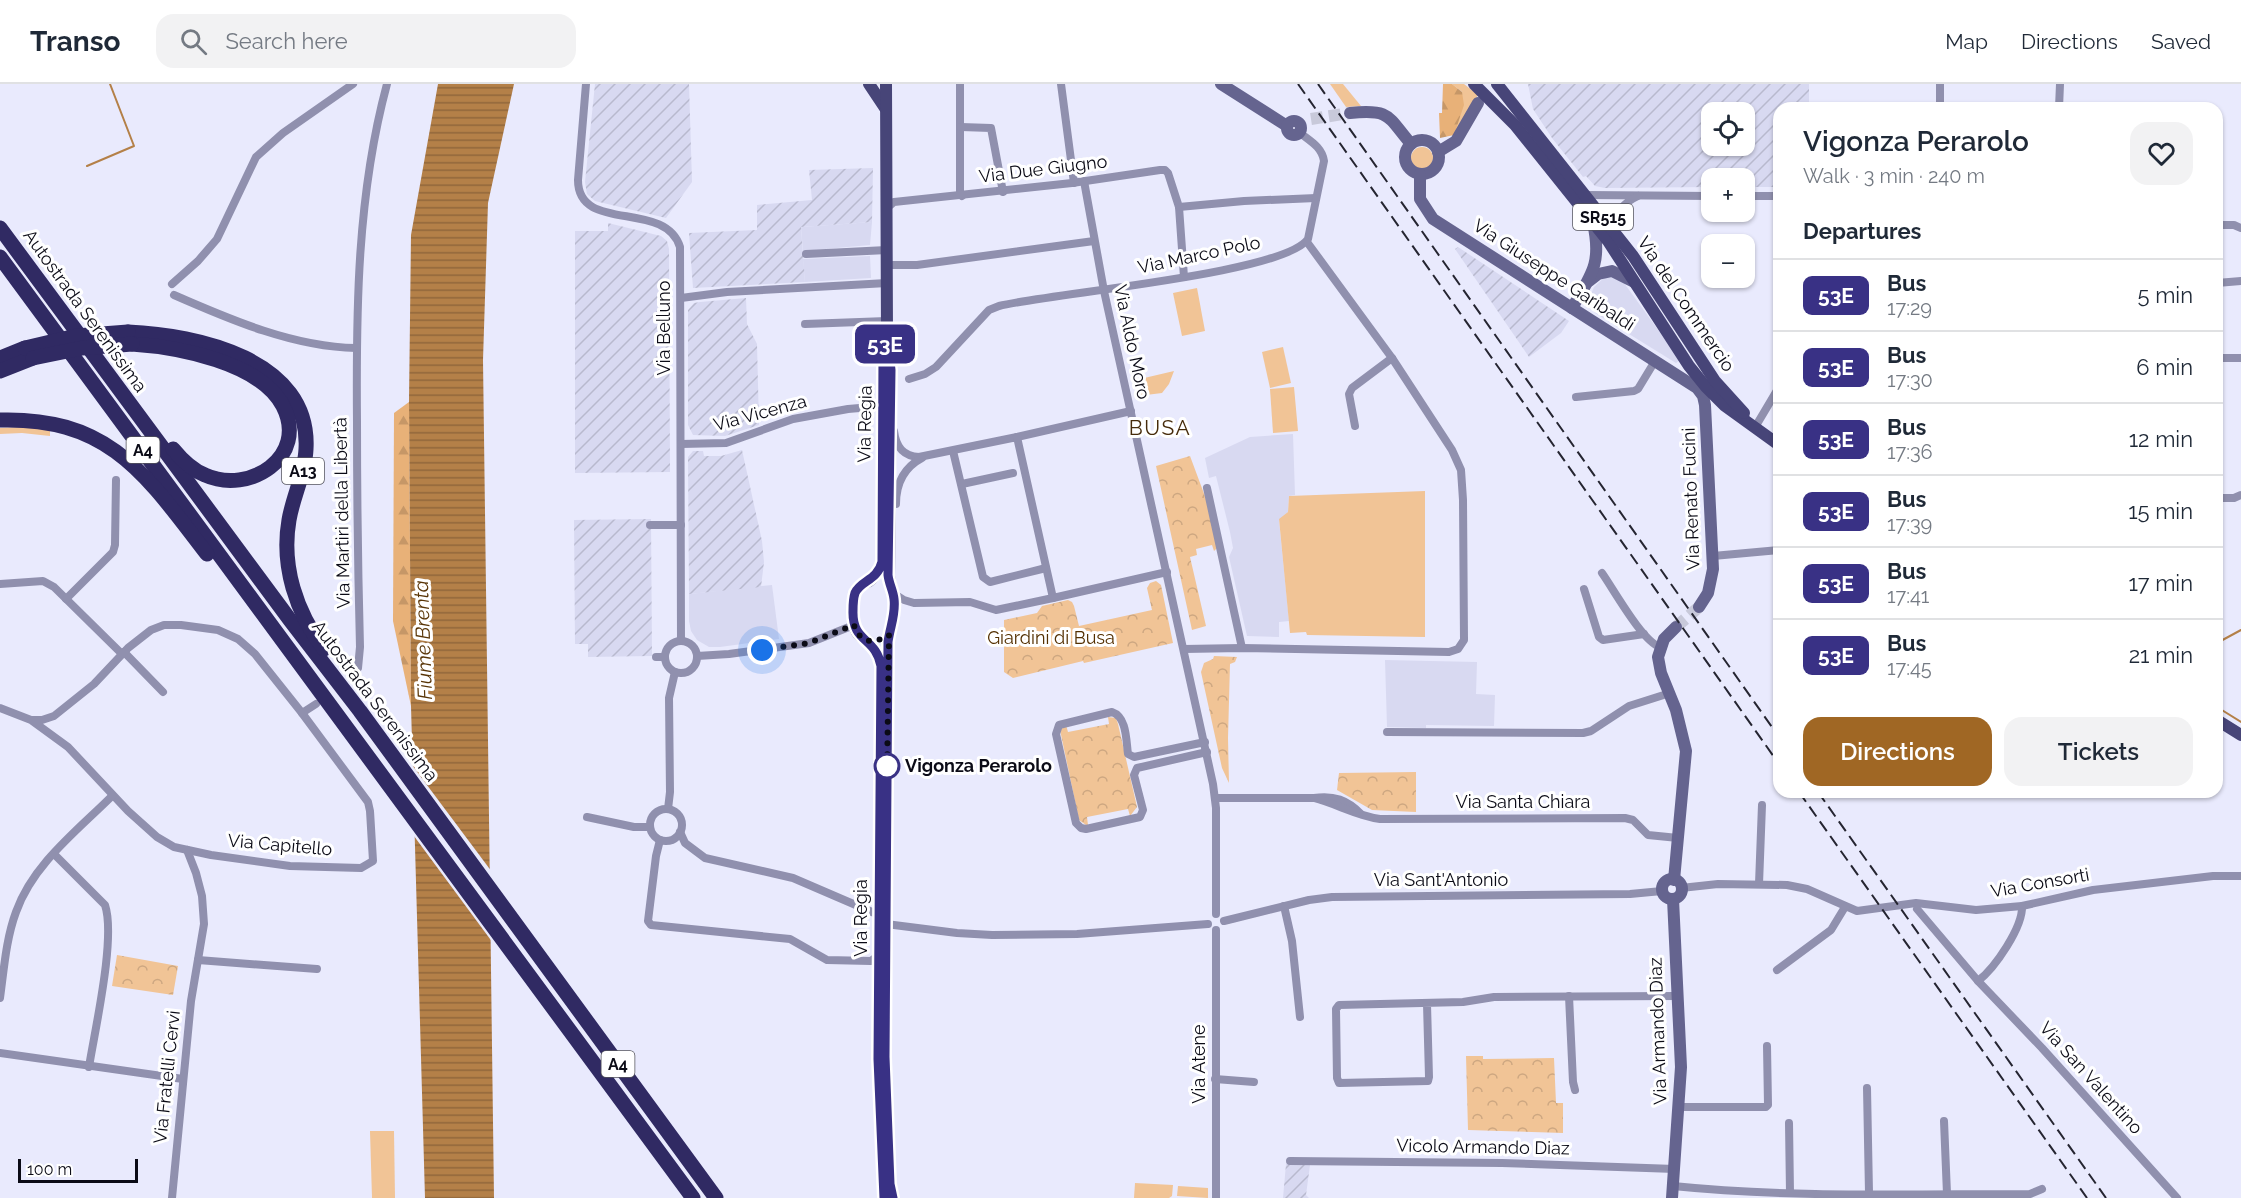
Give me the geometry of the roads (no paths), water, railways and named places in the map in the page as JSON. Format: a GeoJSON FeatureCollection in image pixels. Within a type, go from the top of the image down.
{"type":"FeatureCollection","features":[{"type":"Feature","properties":{"kind":"highway","name":"Autostrada Serenissima"},"geometry":{"type":"LineString","coordinates":[[0,228],[111,380],[360,711],[716,1198]]}},
{"type":"Feature","properties":{"kind":"highway","name":"Autostrada Serenissima"},"geometry":{"type":"LineString","coordinates":[[0,257],[693,1198]]}},
{"type":"Feature","properties":{"kind":"highway","name":"A13"},"geometry":{"type":"LineString","coordinates":[[0,358],[29,353],[76,336],[103,332],[130,338],[155,333],[197,340],[235,353],[271,374],[285,386],[295,401],[306,435],[300,481],[289,519],[286,543],[290,578],[307,624],[342,674],[360,711]]}},
{"type":"Feature","properties":{"kind":"highway"},"geometry":{"type":"LineString","coordinates":[[111,380],[142,408],[181,458],[205,475],[222,480],[255,477],[269,469],[282,454],[288,437],[286,412],[279,399],[262,383],[227,364],[202,355],[130,338]]}},
{"type":"Feature","properties":{"kind":"highway","name":"A13"},"geometry":{"type":"LineString","coordinates":[[0,371],[29,353]]}},
{"type":"Feature","properties":{"kind":"highway","name":"A4"},"geometry":{"type":"LineString","coordinates":[[0,420],[22,419],[52,423],[77,430],[102,441],[127,459],[167,502],[252,613],[286,644]]}},
{"type":"Feature","properties":{"kind":"main road"},"geometry":{"type":"LineString","coordinates":[[870,84],[880,84]]}},
{"type":"Feature","properties":{"kind":"main road"},"geometry":{"type":"LineString","coordinates":[[870,84],[886,109]]}},
{"type":"Feature","properties":{"kind":"main road","name":"Via Regia"},"geometry":{"type":"LineString","coordinates":[[884,1198],[878,1077],[879,955],[883,920],[889,635],[893,617],[889,537],[891,370],[887,327],[886,84]]}},
{"type":"Feature","properties":{"kind":"main road","name":"Via del Commercio"},"geometry":{"type":"LineString","coordinates":[[1474,84],[1515,125],[1593,223],[1617,255],[1689,366],[1729,405]]}},
{"type":"Feature","properties":{"kind":"main road","name":"Via del Commercio"},"geometry":{"type":"LineString","coordinates":[[1497,84],[1633,256],[1729,405]]}},
{"type":"Feature","properties":{"kind":"main road","name":"Via Regia"},"geometry":{"type":"LineString","coordinates":[[887,327],[883,356],[882,562],[880,570],[868,582],[860,586],[855,594],[854,625],[860,637],[877,651],[881,666],[885,1057],[890,1184],[893,1198]]}},
{"type":"Feature","properties":{"kind":"main road","name":"SR515"},"geometry":{"type":"LineString","coordinates":[[1729,405],[1773,434]]}},
{"type":"Feature","properties":{"kind":"main road","name":"SR515"},"geometry":{"type":"LineString","coordinates":[[1729,405],[1773,440]]}},
{"type":"Feature","properties":{"kind":"main road"},"geometry":{"type":"LineString","coordinates":[[868,582],[880,582],[891,590]]}},
{"type":"Feature","properties":{"kind":"main road"},"geometry":{"type":"LineString","coordinates":[[868,642],[881,640],[889,635]]}},
{"type":"Feature","properties":{"kind":"main road"},"geometry":{"type":"LineString","coordinates":[[2223,724],[2241,735]]}},
{"type":"Feature","properties":{"kind":"street"},"geometry":{"type":"LineString","coordinates":[[172,284],[198,261],[217,239],[255,157],[283,133],[352,84]]}},
{"type":"Feature","properties":{"kind":"street","name":"Via Martiri della Libertà"},"geometry":{"type":"LineString","coordinates":[[351,676],[358,668],[360,647],[356,348],[359,260],[376,131],[387,84]]}},
{"type":"Feature","properties":{"kind":"street","name":"Via Belluno"},"geometry":{"type":"LineString","coordinates":[[586,84],[579,191],[586,203],[598,210],[661,224],[674,233],[680,247],[681,641]]}},
{"type":"Feature","properties":{"kind":"street"},"geometry":{"type":"LineString","coordinates":[[960,84],[960,193],[962,196]]}},
{"type":"Feature","properties":{"kind":"street"},"geometry":{"type":"LineString","coordinates":[[1061,84],[1074,183]]}},
{"type":"Feature","properties":{"kind":"street"},"geometry":{"type":"LineString","coordinates":[[1184,649],[1449,652],[1458,649],[1463,644],[1464,634],[1462,476],[1456,457],[1392,358],[1306,242],[1323,166],[1323,153],[1304,125],[1293,120],[1287,126],[1221,84]]}},
{"type":"Feature","properties":{"kind":"street"},"geometry":{"type":"LineString","coordinates":[[1940,84],[1940,102]]}},
{"type":"Feature","properties":{"kind":"street"},"geometry":{"type":"LineString","coordinates":[[2059,102],[2060,84]]}},
{"type":"Feature","properties":{"kind":"street"},"geometry":{"type":"LineString","coordinates":[[1438,152],[1456,141],[1478,103]]}},
{"type":"Feature","properties":{"kind":"street"},"geometry":{"type":"LineString","coordinates":[[1350,113],[1371,111],[1382,113],[1400,128],[1412,144],[1426,141],[1431,143],[1438,152],[1439,158],[1434,169],[1420,174]]}},
{"type":"Feature","properties":{"kind":"street"},"geometry":{"type":"LineString","coordinates":[[961,127],[991,128],[1003,192]]}},
{"type":"Feature","properties":{"kind":"street","name":"Via Giuseppe Garibaldi"},"geometry":{"type":"LineString","coordinates":[[1412,144],[1406,153],[1407,164],[1414,172],[1420,174],[1420,199],[1433,219],[1696,388]]}},
{"type":"Feature","properties":{"kind":"street","name":"Via Due Giugno"},"geometry":{"type":"LineString","coordinates":[[887,208],[894,202],[1003,192],[1165,170],[1179,207],[1184,277]]}},
{"type":"Feature","properties":{"kind":"street","name":"Via Aldo Moro"},"geometry":{"type":"LineString","coordinates":[[1084,182],[1104,291],[1207,752],[1215,798],[1216,914]]}},
{"type":"Feature","properties":{"kind":"street"},"geometry":{"type":"LineString","coordinates":[[1586,195],[1701,196]]}},
{"type":"Feature","properties":{"kind":"street"},"geometry":{"type":"LineString","coordinates":[[1612,229],[1619,209],[1626,202],[1638,196]]}},
{"type":"Feature","properties":{"kind":"street"},"geometry":{"type":"LineString","coordinates":[[1755,196],[1773,196]]}},
{"type":"Feature","properties":{"kind":"street"},"geometry":{"type":"LineString","coordinates":[[1179,207],[1316,198]]}},
{"type":"Feature","properties":{"kind":"street"},"geometry":{"type":"LineString","coordinates":[[1572,308],[1589,281],[1596,258],[1596,236],[1593,223]]}},
{"type":"Feature","properties":{"kind":"street"},"geometry":{"type":"LineString","coordinates":[[2223,225],[2234,225],[2241,228]]}},
{"type":"Feature","properties":{"kind":"street"},"geometry":{"type":"LineString","coordinates":[[887,265],[917,265],[1095,241]]}},
{"type":"Feature","properties":{"kind":"street","name":"Via Marco Polo"},"geometry":{"type":"LineString","coordinates":[[909,379],[926,374],[936,367],[994,307],[1184,277],[1273,256],[1306,242]]}},
{"type":"Feature","properties":{"kind":"street"},"geometry":{"type":"LineString","coordinates":[[806,254],[887,250]]}},
{"type":"Feature","properties":{"kind":"street"},"geometry":{"type":"LineString","coordinates":[[1589,281],[1600,273],[1612,271],[1634,282]]}},
{"type":"Feature","properties":{"kind":"street"},"geometry":{"type":"LineString","coordinates":[[2223,282],[2241,281]]}},
{"type":"Feature","properties":{"kind":"street"},"geometry":{"type":"LineString","coordinates":[[681,298],[727,292],[887,283]]}},
{"type":"Feature","properties":{"kind":"street"},"geometry":{"type":"LineString","coordinates":[[174,295],[267,331],[316,345],[356,348]]}},
{"type":"Feature","properties":{"kind":"street"},"geometry":{"type":"LineString","coordinates":[[805,324],[887,327]]}},
{"type":"Feature","properties":{"kind":"street"},"geometry":{"type":"LineString","coordinates":[[1354,426],[1349,393],[1352,388],[1392,358]]}},
{"type":"Feature","properties":{"kind":"street"},"geometry":{"type":"LineString","coordinates":[[2223,358],[2241,358]]}},
{"type":"Feature","properties":{"kind":"street"},"geometry":{"type":"LineString","coordinates":[[1576,397],[1634,391],[1638,389],[1655,361]]}},
{"type":"Feature","properties":{"kind":"street"},"geometry":{"type":"LineString","coordinates":[[891,370],[895,394],[894,431],[897,444],[906,455],[925,457],[1131,411]]}},
{"type":"Feature","properties":{"kind":"street","name":"Via Renato Fucini"},"geometry":{"type":"LineString","coordinates":[[1696,388],[1703,396],[1705,405],[1713,556],[1710,587],[1700,607]]}},
{"type":"Feature","properties":{"kind":"street"},"geometry":{"type":"LineString","coordinates":[[1757,424],[1773,397]]}},
{"type":"Feature","properties":{"kind":"street","name":"Via Vicenza"},"geometry":{"type":"LineString","coordinates":[[681,444],[726,443],[794,419],[848,409],[883,406]]}},
{"type":"Feature","properties":{"kind":"street"},"geometry":{"type":"LineString","coordinates":[[1017,437],[1053,598]]}},
{"type":"Feature","properties":{"kind":"street"},"geometry":{"type":"LineString","coordinates":[[953,451],[985,580],[990,582],[1046,568]]}},
{"type":"Feature","properties":{"kind":"street"},"geometry":{"type":"LineString","coordinates":[[889,537],[895,519],[898,484],[908,467],[925,457]]}},
{"type":"Feature","properties":{"kind":"street"},"geometry":{"type":"LineString","coordinates":[[962,484],[1012,473]]}},
{"type":"Feature","properties":{"kind":"street"},"geometry":{"type":"LineString","coordinates":[[66,599],[113,552],[116,480]]}},
{"type":"Feature","properties":{"kind":"street"},"geometry":{"type":"LineString","coordinates":[[1207,488],[1242,648]]}},
{"type":"Feature","properties":{"kind":"street"},"geometry":{"type":"LineString","coordinates":[[2223,498],[2234,498],[2241,495]]}},
{"type":"Feature","properties":{"kind":"street"},"geometry":{"type":"LineString","coordinates":[[650,525],[681,525]]}},
{"type":"Feature","properties":{"kind":"street"},"geometry":{"type":"LineString","coordinates":[[1713,556],[1773,551]]}},
{"type":"Feature","properties":{"kind":"street"},"geometry":{"type":"LineString","coordinates":[[893,617],[905,606],[914,603],[970,602],[999,610],[1167,572]]}},
{"type":"Feature","properties":{"kind":"street"},"geometry":{"type":"LineString","coordinates":[[1602,573],[1644,634],[1660,647]]}},
{"type":"Feature","properties":{"kind":"street"},"geometry":{"type":"LineString","coordinates":[[0,584],[43,582],[54,587],[164,692]]}},
{"type":"Feature","properties":{"kind":"street"},"geometry":{"type":"LineString","coordinates":[[1584,589],[1599,637],[1603,640],[1644,634]]}},
{"type":"Feature","properties":{"kind":"street"},"geometry":{"type":"LineString","coordinates":[[891,590],[904,600],[914,603]]}},
{"type":"Feature","properties":{"kind":"street"},"geometry":{"type":"LineString","coordinates":[[0,708],[31,720],[42,720],[54,716],[94,684],[123,653],[150,630],[164,625],[218,630],[238,639],[255,654],[302,713],[316,704]]}},
{"type":"Feature","properties":{"kind":"street"},"geometry":{"type":"LineString","coordinates":[[697,656],[714,656],[809,643],[854,625]]}},
{"type":"Feature","properties":{"kind":"street"},"geometry":{"type":"LineString","coordinates":[[1676,627],[1664,639],[1660,647],[1658,663],[1683,734],[1686,752],[1678,838],[1679,896],[1673,899],[1667,898],[1662,891],[1665,882],[1677,884]]}},
{"type":"Feature","properties":{"kind":"street"},"geometry":{"type":"LineString","coordinates":[[681,641],[692,645],[697,656],[697,661],[686,672],[675,672],[660,657],[670,645],[681,641]]}},
{"type":"Feature","properties":{"kind":"street"},"geometry":{"type":"LineString","coordinates":[[668,809],[670,792],[668,707],[675,672]]}},
{"type":"Feature","properties":{"kind":"street"},"geometry":{"type":"LineString","coordinates":[[1387,732],[1583,732],[1591,730],[1629,706],[1670,693]]}},
{"type":"Feature","properties":{"kind":"street"},"geometry":{"type":"LineString","coordinates":[[1204,742],[1134,757],[1128,753],[1122,722],[1117,713],[1112,712],[1059,725],[1056,734],[1076,823],[1086,829],[1140,817],[1143,810],[1134,775],[1137,768],[1207,752]]}},
{"type":"Feature","properties":{"kind":"street","name":"Via Capitello"},"geometry":{"type":"LineString","coordinates":[[31,720],[57,738],[112,796],[157,837],[174,847],[290,866],[361,868],[373,861],[368,802],[302,713]]}},
{"type":"Feature","properties":{"kind":"street"},"geometry":{"type":"LineString","coordinates":[[54,716],[57,738]]}},
{"type":"Feature","properties":{"kind":"street"},"geometry":{"type":"LineString","coordinates":[[0,998],[9,933],[26,888],[54,854],[112,796]]}},
{"type":"Feature","properties":{"kind":"street","name":"Via Santa Chiara"},"geometry":{"type":"LineString","coordinates":[[1215,798],[1335,797],[1353,806],[1361,814],[1380,819],[1625,818],[1633,820],[1648,835],[1678,838]]}},
{"type":"Feature","properties":{"kind":"street"},"geometry":{"type":"LineString","coordinates":[[1759,884],[1762,805]]}},
{"type":"Feature","properties":{"kind":"street"},"geometry":{"type":"LineString","coordinates":[[680,832],[670,840],[660,840],[650,827],[654,814],[662,809],[675,812],[680,819],[680,832],[685,843],[705,858],[793,878],[883,920],[957,933],[1077,934],[1208,924]]}},
{"type":"Feature","properties":{"kind":"street"},"geometry":{"type":"LineString","coordinates":[[587,817],[634,827],[650,827]]}},
{"type":"Feature","properties":{"kind":"street"},"geometry":{"type":"LineString","coordinates":[[660,840],[656,856],[649,923],[790,939],[827,960],[871,962],[879,955]]}},
{"type":"Feature","properties":{"kind":"street","name":"Via Fratelli Cervi"},"geometry":{"type":"LineString","coordinates":[[172,1198],[183,1079],[204,924],[202,896],[187,850]]}},
{"type":"Feature","properties":{"kind":"street"},"geometry":{"type":"LineString","coordinates":[[54,854],[105,905],[109,916],[107,951],[89,1067]]}},
{"type":"Feature","properties":{"kind":"street","name":"Via Consorti"},"geometry":{"type":"LineString","coordinates":[[1677,884],[1759,884],[1799,887],[1857,911],[1916,903],[1961,910],[2022,906],[2093,891],[2214,876],[2241,876]]}},
{"type":"Feature","properties":{"kind":"street","name":"Via Sant'Antonio"},"geometry":{"type":"LineString","coordinates":[[1224,921],[1321,898],[1346,896],[1630,894],[1662,891]]}},
{"type":"Feature","properties":{"kind":"street","name":"Via Armando Diaz"},"geometry":{"type":"LineString","coordinates":[[1672,1192],[1681,1054],[1673,899]]}},
{"type":"Feature","properties":{"kind":"street"},"geometry":{"type":"LineString","coordinates":[[1284,906],[1292,941],[1300,1017]]}},
{"type":"Feature","properties":{"kind":"street"},"geometry":{"type":"LineString","coordinates":[[1978,981],[2005,950],[2021,916],[2022,906]]}},
{"type":"Feature","properties":{"kind":"street"},"geometry":{"type":"LineString","coordinates":[[1777,970],[1831,930],[1845,907]]}},
{"type":"Feature","properties":{"kind":"street","name":"Via San Valentino"},"geometry":{"type":"LineString","coordinates":[[1917,909],[1978,981],[2042,1048],[2177,1198]]}},
{"type":"Feature","properties":{"kind":"street"},"geometry":{"type":"LineString","coordinates":[[1216,914],[1220,915],[1224,921],[1223,926],[1216,930],[1208,924],[1210,917],[1216,914]]}},
{"type":"Feature","properties":{"kind":"street","name":"Via Atene"},"geometry":{"type":"LineString","coordinates":[[1216,930],[1216,1198]]}},
{"type":"Feature","properties":{"kind":"street"},"geometry":{"type":"LineString","coordinates":[[198,960],[317,969]]}},
{"type":"Feature","properties":{"kind":"street"},"geometry":{"type":"LineString","coordinates":[[1569,996],[1575,1090]]}},
{"type":"Feature","properties":{"kind":"street"},"geometry":{"type":"LineString","coordinates":[[1427,1004],[1428,1081],[1343,1084],[1338,1081],[1336,1009],[1338,1006],[1427,1004],[1476,1001],[1494,997],[1677,996]]}},
{"type":"Feature","properties":{"kind":"street"},"geometry":{"type":"LineString","coordinates":[[1679,1107],[1766,1107],[1768,1105],[1767,1046]]}},
{"type":"Feature","properties":{"kind":"street"},"geometry":{"type":"LineString","coordinates":[[0,1053],[183,1079]]}},
{"type":"Feature","properties":{"kind":"street"},"geometry":{"type":"LineString","coordinates":[[1215,1079],[1254,1082]]}},
{"type":"Feature","properties":{"kind":"street"},"geometry":{"type":"LineString","coordinates":[[1867,1088],[1869,1193]]}},
{"type":"Feature","properties":{"kind":"street"},"geometry":{"type":"LineString","coordinates":[[1944,1121],[1947,1194]]}},
{"type":"Feature","properties":{"kind":"street"},"geometry":{"type":"LineString","coordinates":[[1789,1123],[1790,1193]]}},
{"type":"Feature","properties":{"kind":"street","name":"Vicolo Armando Diaz"},"geometry":{"type":"LineString","coordinates":[[1290,1161],[1479,1163],[1675,1169]]}},
{"type":"Feature","properties":{"kind":"street"},"geometry":{"type":"LineString","coordinates":[[1672,1192],[2030,1194],[2042,1189]]}},
{"type":"Feature","properties":{"kind":"water","name":"Fiume Brenta"},"geometry":{"type":"Polygon","coordinates":[[[438,84],[514,84],[488,203],[483,360],[494,1198],[425,1198],[411,706],[409,402],[411,235],[438,84]]]}},
{"type":"Feature","properties":{"kind":"waterway"},"geometry":{"type":"LineString","coordinates":[[87,166],[134,146],[110,84]]}},
{"type":"Feature","properties":{"kind":"waterway"},"geometry":{"type":"LineString","coordinates":[[2223,640],[2241,630]]}},
{"type":"Feature","properties":{"kind":"waterway"},"geometry":{"type":"LineString","coordinates":[[2223,711],[2241,722]]}},
{"type":"Feature","properties":{"kind":"tunnel"},"geometry":{"type":"LineString","coordinates":[[1311,119],[1350,113]]}},
{"type":"Feature","properties":{"kind":"tunnel"},"geometry":{"type":"LineString","coordinates":[[1676,627],[1699,607]]}},
{"type":"Feature","properties":{"kind":"railway"},"geometry":{"type":"LineString","coordinates":[[1298,84],[1773,756]]}},
{"type":"Feature","properties":{"kind":"railway"},"geometry":{"type":"LineString","coordinates":[[1318,84],[1773,729]]}},
{"type":"Feature","properties":{"kind":"railway"},"geometry":{"type":"LineString","coordinates":[[1803,798],[2087,1198]]}},
{"type":"Feature","properties":{"kind":"railway"},"geometry":{"type":"LineString","coordinates":[[1822,798],[2106,1198]]}},
{"type":"Feature","properties":{"kind":"place","name":"Vigonza Perarolo"},"geometry":{"type":"Point","coordinates":[887,766]}},
{"type":"Feature","properties":{"kind":"district","name":"BUSA"},"geometry":{"type":"Point","coordinates":[1160,428]}},
{"type":"Feature","properties":{"kind":"park label","name":"Giardini di Busa"},"geometry":{"type":"Point","coordinates":[1051,638]}}]}
